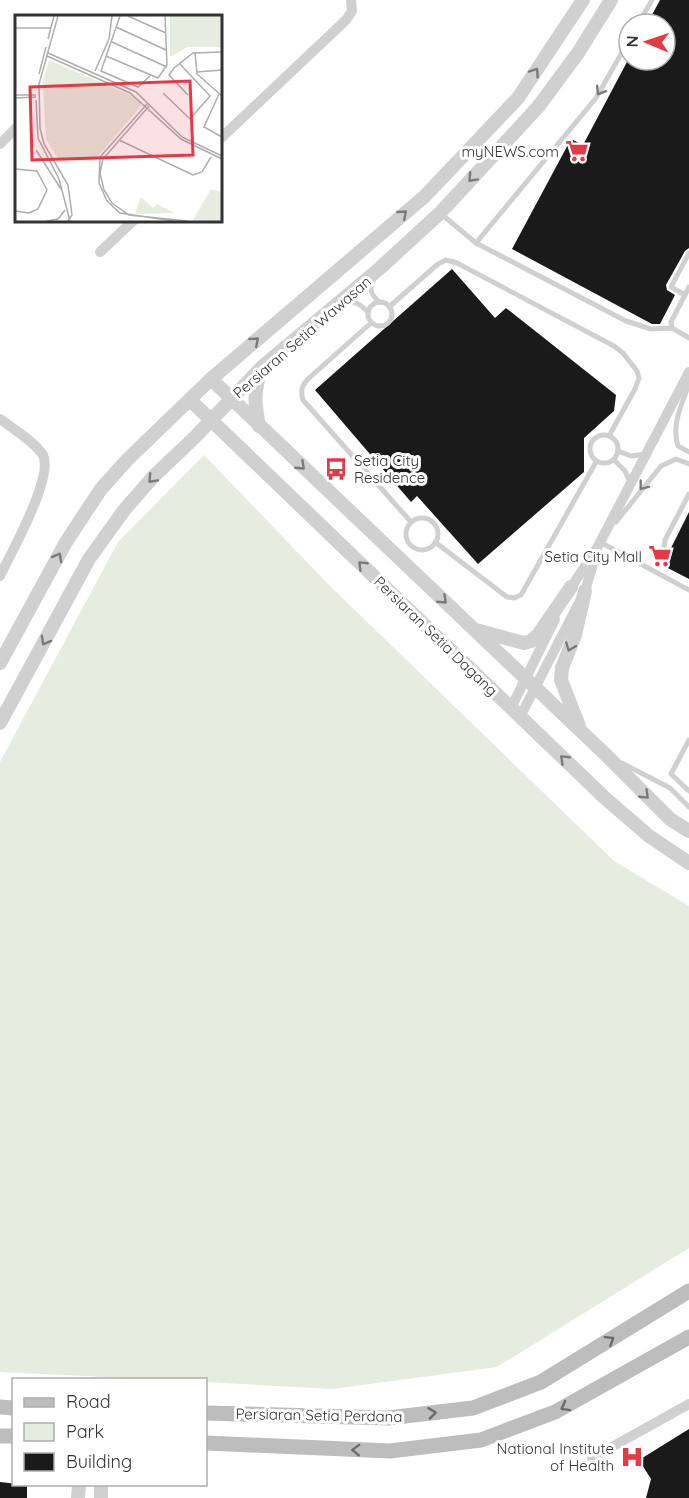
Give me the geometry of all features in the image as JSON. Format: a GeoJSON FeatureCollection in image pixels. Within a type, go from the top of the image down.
{"type":"FeatureCollection","features":[{"type":"Feature","properties":{"kind":"main road","name":"Persiaran Setia Perdana"},"geometry":{"type":"LineString","coordinates":[[207,1413],[388,1418],[473,1408],[541,1382],[689,1291]]}},
{"type":"Feature","properties":{"kind":"main road","name":"Persiaran Setia Perdana"},"geometry":{"type":"LineString","coordinates":[[207,1443],[390,1451],[481,1440],[555,1412],[689,1337]]}},
{"type":"Feature","properties":{"kind":"street"},"geometry":{"type":"LineString","coordinates":[[222,137],[346,20],[352,11],[351,0]]}},
{"type":"Feature","properties":{"kind":"street","name":"Persiaran Setia Wawasan"},"geometry":{"type":"LineString","coordinates":[[0,663],[66,542],[100,489],[211,379],[425,196],[518,98],[583,0]]}},
{"type":"Feature","properties":{"kind":"street","name":"Persiaran Setia Wawasan"},"geometry":{"type":"LineString","coordinates":[[0,723],[89,559],[103,538],[154,476],[263,366],[379,269],[440,213],[538,107],[578,53],[611,0]]}},
{"type":"Feature","properties":{"kind":"street"},"geometry":{"type":"LineString","coordinates":[[0,144],[15,129]]}},
{"type":"Feature","properties":{"kind":"street"},"geometry":{"type":"LineString","coordinates":[[100,252],[132,222]]}},
{"type":"Feature","properties":{"kind":"street"},"geometry":{"type":"LineString","coordinates":[[259,426],[255,387],[263,366]]}},
{"type":"Feature","properties":{"kind":"street"},"geometry":{"type":"LineString","coordinates":[[474,630],[524,643],[538,635],[598,545],[689,372]]}},
{"type":"Feature","properties":{"kind":"street","name":"Persiaran Setia Dagang"},"geometry":{"type":"LineString","coordinates":[[211,379],[605,754],[670,819],[689,831]]}},
{"type":"Feature","properties":{"kind":"street","name":"Persiaran Setia Dagang"},"geometry":{"type":"LineString","coordinates":[[190,400],[606,799],[650,836],[689,863]]}},
{"type":"Feature","properties":{"kind":"street"},"geometry":{"type":"LineString","coordinates":[[0,419],[35,447],[43,455],[45,464],[42,486],[0,576]]}},
{"type":"Feature","properties":{"kind":"street"},"geometry":{"type":"LineString","coordinates":[[194,438],[216,437],[236,444]]}},
{"type":"Feature","properties":{"kind":"street"},"geometry":{"type":"LineString","coordinates":[[580,731],[561,681],[562,668],[575,635],[598,545]]}},
{"type":"Feature","properties":{"kind":"street"},"geometry":{"type":"LineString","coordinates":[[530,683],[571,587]]}},
{"type":"Feature","properties":{"kind":"street"},"geometry":{"type":"LineString","coordinates":[[515,712],[585,591]]}},
{"type":"Feature","properties":{"kind":"street"},"geometry":{"type":"LineString","coordinates":[[592,1458],[689,1404]]}},
{"type":"Feature","properties":{"kind":"lane"},"geometry":{"type":"LineString","coordinates":[[476,243],[596,98],[617,61]]}},
{"type":"Feature","properties":{"kind":"lane"},"geometry":{"type":"LineString","coordinates":[[440,213],[476,243],[626,321],[651,329],[672,328],[689,338]]}},
{"type":"Feature","properties":{"kind":"lane"},"geometry":{"type":"LineString","coordinates":[[685,295],[671,287],[689,252]]}},
{"type":"Feature","properties":{"kind":"lane"},"geometry":{"type":"LineString","coordinates":[[389,307],[438,264],[446,260],[457,263],[614,346],[637,371],[639,378],[609,436]]}},
{"type":"Feature","properties":{"kind":"lane"},"geometry":{"type":"LineString","coordinates":[[379,269],[370,288],[379,302],[389,307]]}},
{"type":"Feature","properties":{"kind":"lane"},"geometry":{"type":"LineString","coordinates":[[672,328],[671,322],[689,287]]}},
{"type":"Feature","properties":{"kind":"lane"},"geometry":{"type":"LineString","coordinates":[[330,310],[353,302],[360,304],[368,312],[371,323]]}},
{"type":"Feature","properties":{"kind":"lane"},"geometry":{"type":"LineString","coordinates":[[368,312],[372,305],[379,302]]}},
{"type":"Feature","properties":{"kind":"lane"},"geometry":{"type":"LineString","coordinates":[[371,323],[378,326],[386,325],[391,318],[389,307]]}},
{"type":"Feature","properties":{"kind":"lane"},"geometry":{"type":"LineString","coordinates":[[371,323],[309,378],[303,385],[301,393],[303,400],[411,522]]}},
{"type":"Feature","properties":{"kind":"lane"},"geometry":{"type":"LineString","coordinates":[[689,384],[677,417],[676,428],[678,446],[689,452]]}},
{"type":"Feature","properties":{"kind":"lane"},"geometry":{"type":"LineString","coordinates":[[600,435],[609,436],[616,442],[618,452],[614,460],[605,464],[596,462],[590,455],[590,445],[600,435]]}},
{"type":"Feature","properties":{"kind":"lane"},"geometry":{"type":"LineString","coordinates":[[618,452],[631,456],[646,454]]}},
{"type":"Feature","properties":{"kind":"lane"},"geometry":{"type":"LineString","coordinates":[[689,464],[675,459],[660,466],[598,545],[689,590]]}},
{"type":"Feature","properties":{"kind":"lane"},"geometry":{"type":"LineString","coordinates":[[614,460],[625,471],[631,484]]}},
{"type":"Feature","properties":{"kind":"lane"},"geometry":{"type":"LineString","coordinates":[[435,542],[507,597],[514,598],[521,595],[596,462]]}},
{"type":"Feature","properties":{"kind":"lane"},"geometry":{"type":"LineString","coordinates":[[668,552],[664,549],[665,540],[689,494]]}},
{"type":"Feature","properties":{"kind":"lane"},"geometry":{"type":"LineString","coordinates":[[420,518],[434,523],[438,532],[435,542],[427,549],[412,546],[407,537],[408,526],[411,522],[420,518]]}},
{"type":"Feature","properties":{"kind":"lane"},"geometry":{"type":"LineString","coordinates":[[689,740],[671,774],[689,791]]}},
{"type":"Feature","properties":{"kind":"lane"},"geometry":{"type":"LineString","coordinates":[[605,754],[670,789],[689,807]]}},
{"type":"Feature","properties":{"kind":"green space"},"geometry":{"type":"Polygon","coordinates":[[[204,455],[329,585],[614,861],[689,906],[689,1248],[497,1367],[332,1389],[207,1382],[207,1378],[127,1378],[0,1372],[0,762],[118,542],[204,455]]]}},
{"type":"Feature","properties":{"kind":"building"},"geometry":{"type":"Polygon","coordinates":[[[660,0],[689,0],[689,248],[685,251],[666,285],[667,290],[675,295],[660,324],[652,324],[512,249],[571,139],[583,145],[622,72],[677,72],[677,12],[654,12],[660,0]]]}},
{"type":"Feature","properties":{"kind":"building"},"geometry":{"type":"Polygon","coordinates":[[[452,269],[495,318],[506,308],[616,395],[614,411],[584,438],[584,472],[478,564],[417,496],[411,502],[315,390],[452,269]]]}},
{"type":"Feature","properties":{"kind":"building"},"geometry":{"type":"Polygon","coordinates":[[[689,512],[689,579],[662,565],[666,556],[672,554],[671,548],[689,512]]]}},
{"type":"Feature","properties":{"kind":"building"},"geometry":{"type":"Polygon","coordinates":[[[689,1429],[689,1498],[646,1498],[651,1479],[639,1460],[689,1429]]]}},
{"type":"Feature","properties":{"kind":"building"},"geometry":{"type":"Polygon","coordinates":[[[0,1482],[12,1483],[12,1486],[27,1486],[27,1498],[0,1498],[0,1482]]]}},
{"type":"Feature","properties":{"kind":"place","name":"myNEWS.com"},"geometry":{"type":"Point","coordinates":[577,151]}},
{"type":"Feature","properties":{"kind":"place","name":"Setia City Residence"},"geometry":{"type":"Point","coordinates":[336,469]}},
{"type":"Feature","properties":{"kind":"place","name":"Setia City Mall"},"geometry":{"type":"Point","coordinates":[660,556]}},
{"type":"Feature","properties":{"kind":"place","name":"National Institute of Health"},"geometry":{"type":"Point","coordinates":[632,1457]}}]}
